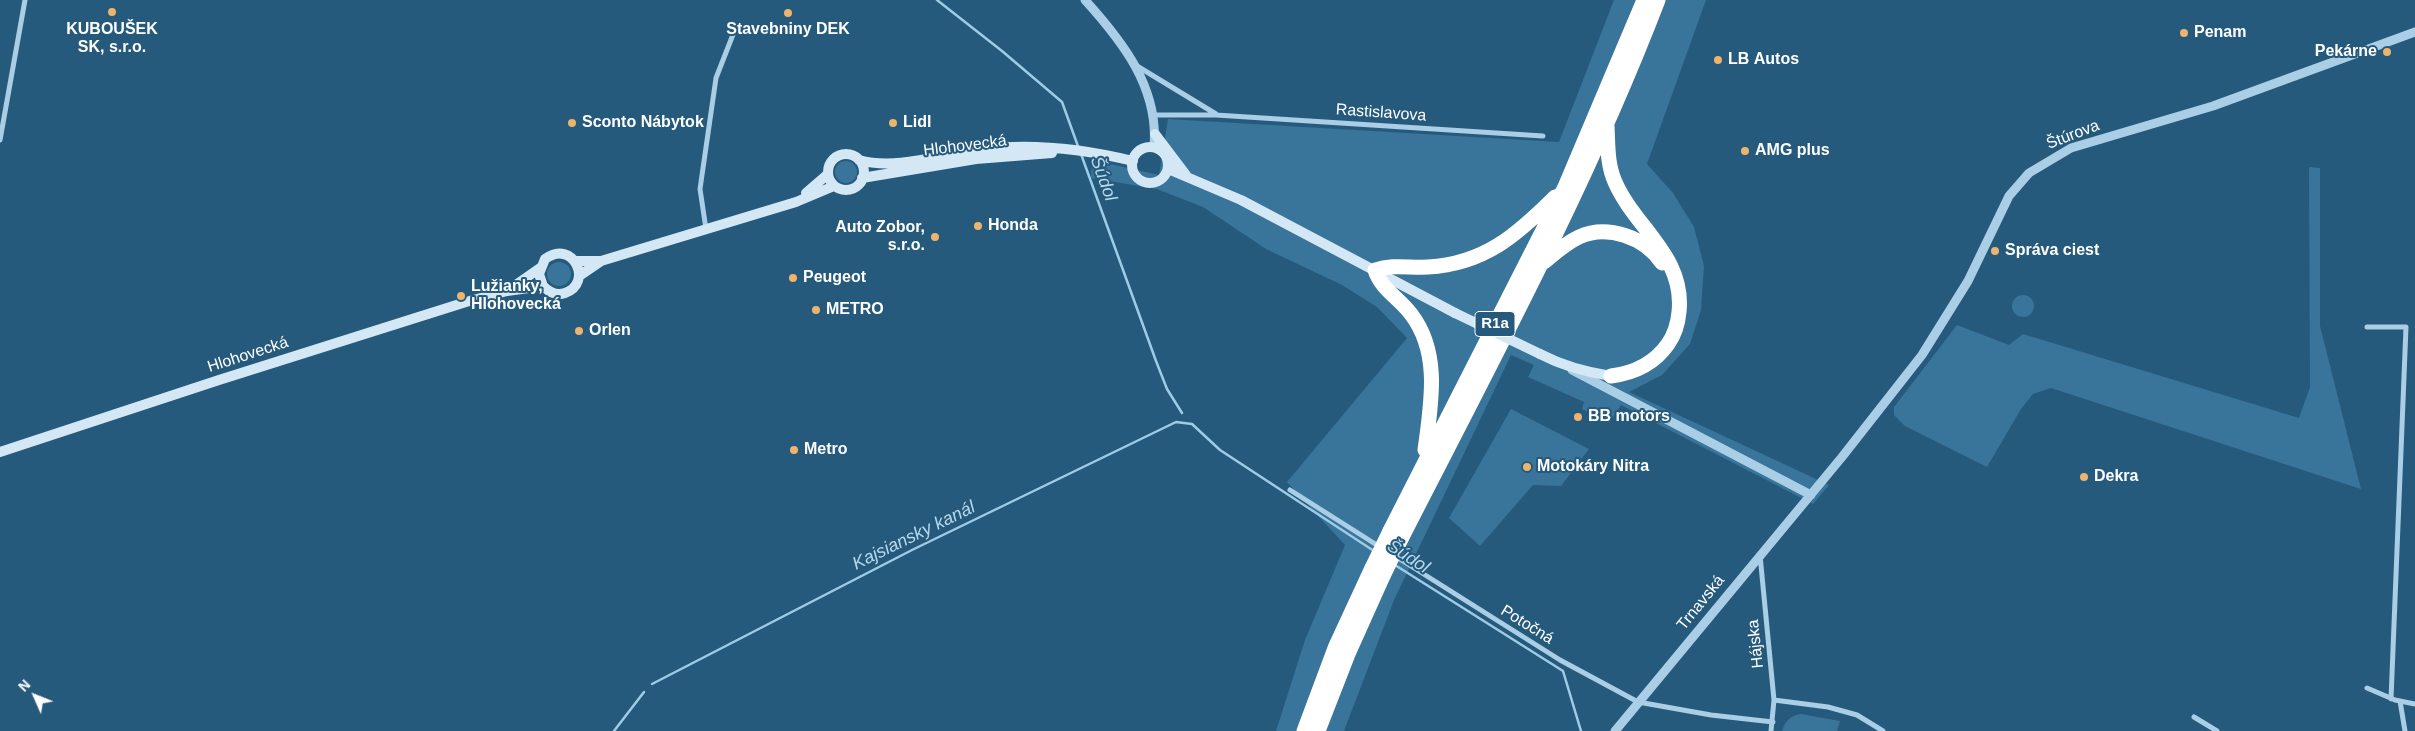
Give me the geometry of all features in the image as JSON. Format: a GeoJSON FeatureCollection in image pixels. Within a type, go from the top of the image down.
{"type":"FeatureCollection","features":[{"type":"Feature","properties":{"kind":"highway","name":"R1a"},"geometry":{"type":"LineString","coordinates":[[1396,534],[1424,461],[1565,187],[1644,0]]}},
{"type":"Feature","properties":{"kind":"highway","name":"R1a"},"geometry":{"type":"LineString","coordinates":[[1304,731],[1335,648],[1541,265],[1607,122],[1658,0]]}},
{"type":"Feature","properties":{"kind":"highway"},"geometry":{"type":"LineString","coordinates":[[1607,122],[1608,161],[1615,183],[1668,258],[1677,282],[1680,305],[1673,335],[1654,360],[1628,374],[1611,376]]}},
{"type":"Feature","properties":{"kind":"highway"},"geometry":{"type":"LineString","coordinates":[[1424,461],[1432,391],[1430,356],[1420,328],[1405,306],[1379,282],[1375,270],[1388,265],[1420,268],[1447,265],[1484,254],[1523,229],[1565,187]]}},
{"type":"Feature","properties":{"kind":"highway"},"geometry":{"type":"LineString","coordinates":[[1541,265],[1568,243],[1581,236],[1605,232],[1627,236],[1639,242],[1661,260],[1673,290],[1674,304],[1670,328],[1659,347],[1650,356],[1611,376]]}},
{"type":"Feature","properties":{"kind":"highway","name":"R1a"},"geometry":{"type":"LineString","coordinates":[[1318,731],[1377,572]]}},
{"type":"Feature","properties":{"kind":"main road"},"geometry":{"type":"LineString","coordinates":[[1155,134],[1187,176]]}},
{"type":"Feature","properties":{"kind":"main road","name":"Hlohovecká"},"geometry":{"type":"LineString","coordinates":[[859,160],[873,164],[894,164],[946,154],[994,148],[1031,147],[1072,151]]}},
{"type":"Feature","properties":{"kind":"main road"},"geometry":{"type":"LineString","coordinates":[[1154,147],[1166,155],[1168,169],[1161,179],[1148,182],[1140,179],[1135,174],[1133,161],[1140,150],[1154,147]]}},
{"type":"Feature","properties":{"kind":"main road","name":"Hlohovecká"},"geometry":{"type":"LineString","coordinates":[[862,178],[976,159],[1072,151]]}},
{"type":"Feature","properties":{"kind":"main road"},"geometry":{"type":"LineString","coordinates":[[1072,151],[1088,152],[1133,161]]}},
{"type":"Feature","properties":{"kind":"main road"},"geometry":{"type":"LineString","coordinates":[[845,154],[859,160],[863,169],[862,178],[859,183],[850,189],[834,186],[828,174],[830,164],[836,157],[845,154]]}},
{"type":"Feature","properties":{"kind":"main road"},"geometry":{"type":"LineString","coordinates":[[1168,169],[1241,200],[1455,313],[1560,364],[1611,376]]}},
{"type":"Feature","properties":{"kind":"main road","name":"Hlohovecká"},"geometry":{"type":"LineString","coordinates":[[796,202],[828,174]]}},
{"type":"Feature","properties":{"kind":"main road","name":"Hlohovecká"},"geometry":{"type":"LineString","coordinates":[[0,452],[219,380],[507,291],[543,286],[553,293],[563,294],[575,286],[579,276],[601,261],[796,202],[834,186]]}},
{"type":"Feature","properties":{"kind":"main road","name":"Hlohovecká"},"geometry":{"type":"LineString","coordinates":[[507,291],[540,268],[545,259],[554,254],[565,255],[575,261],[601,261]]}},
{"type":"Feature","properties":{"kind":"main road"},"geometry":{"type":"LineString","coordinates":[[575,261],[579,276]]}},
{"type":"Feature","properties":{"kind":"main road"},"geometry":{"type":"LineString","coordinates":[[540,268],[539,277],[543,286]]}},
{"type":"Feature","properties":{"kind":"street"},"geometry":{"type":"LineString","coordinates":[[0,140],[25,0]]}},
{"type":"Feature","properties":{"kind":"street"},"geometry":{"type":"LineString","coordinates":[[1086,0],[1137,66],[1152,114],[1155,134],[1154,147]]}},
{"type":"Feature","properties":{"kind":"street"},"geometry":{"type":"LineString","coordinates":[[706,228],[701,207],[701,180],[716,78],[734,32]]}},
{"type":"Feature","properties":{"kind":"street","name":"Štúrova"},"geometry":{"type":"LineString","coordinates":[[1811,495],[1922,355],[1968,281],[2009,196],[2036,168],[2071,148],[2213,106],[2415,32]]}},
{"type":"Feature","properties":{"kind":"street","name":"Rastislavova"},"geometry":{"type":"LineString","coordinates":[[1137,66],[1216,115]]}},
{"type":"Feature","properties":{"kind":"street","name":"Rastislavova"},"geometry":{"type":"LineString","coordinates":[[1152,114],[1216,115],[1543,136]]}},
{"type":"Feature","properties":{"kind":"street"},"geometry":{"type":"LineString","coordinates":[[2367,327],[2406,327],[2391,698]]}},
{"type":"Feature","properties":{"kind":"street"},"geometry":{"type":"LineString","coordinates":[[1560,364],[1811,495]]}},
{"type":"Feature","properties":{"kind":"street"},"geometry":{"type":"LineString","coordinates":[[1611,376],[1613,392]]}},
{"type":"Feature","properties":{"kind":"street","name":"Potočná"},"geometry":{"type":"LineString","coordinates":[[1290,490],[1560,660],[1638,702],[1711,715],[1773,722]]}},
{"type":"Feature","properties":{"kind":"street","name":"Trnavská"},"geometry":{"type":"LineString","coordinates":[[1615,731],[1811,495]]}},
{"type":"Feature","properties":{"kind":"street","name":"Hájska"},"geometry":{"type":"LineString","coordinates":[[1760,555],[1774,700],[1771,731]]}},
{"type":"Feature","properties":{"kind":"street"},"geometry":{"type":"LineString","coordinates":[[2367,688],[2391,698],[2415,704]]}},
{"type":"Feature","properties":{"kind":"street"},"geometry":{"type":"LineString","coordinates":[[1774,700],[1828,707],[1857,715],[1883,731]]}},
{"type":"Feature","properties":{"kind":"street"},"geometry":{"type":"LineString","coordinates":[[2400,701],[2405,731]]}},
{"type":"Feature","properties":{"kind":"street"},"geometry":{"type":"LineString","coordinates":[[2194,717],[2217,731]]}},
{"type":"Feature","properties":{"kind":"shaded area"},"geometry":{"type":"Polygon","coordinates":[[[1614,0],[1706,0],[1647,164],[1673,193],[1694,227],[1704,266],[1701,310],[1690,344],[1662,375],[1629,392],[1829,485],[1813,504],[1621,405],[1609,423],[1582,409],[1584,402],[1528,377],[1534,365],[1511,355],[1394,600],[1344,731],[1276,731],[1305,640],[1345,545],[1287,482],[1407,338],[1377,307],[1342,285],[1266,249],[1203,207],[1157,189],[1091,178],[1092,160],[1159,175],[1168,119],[1559,142],[1614,0]]]}},
{"type":"Feature","properties":{"kind":"shaded area"},"geometry":{"type":"Polygon","coordinates":[[[846,161],[854,164],[857,172],[854,180],[846,183],[838,180],[835,172],[838,164],[846,161]]]}},
{"type":"Feature","properties":{"kind":"shaded area"},"geometry":{"type":"Polygon","coordinates":[[[2309,167],[2320,168],[2320,326],[2361,489],[2051,388],[2033,394],[2021,409],[1987,467],[1905,426],[1894,415],[1894,407],[1957,325],[2009,345],[2023,334],[2299,418],[2310,387],[2309,167]]]}},
{"type":"Feature","properties":{"kind":"shaded area"},"geometry":{"type":"Polygon","coordinates":[[[554,262],[564,262],[571,269],[571,279],[564,286],[554,286],[547,279],[547,269],[554,262]]]}},
{"type":"Feature","properties":{"kind":"shaded area"},"geometry":{"type":"Polygon","coordinates":[[[2023,295],[2033,302],[2034,306],[2027,316],[2023,317],[2013,310],[2012,306],[2019,296],[2023,295]]]}},
{"type":"Feature","properties":{"kind":"shaded area","name":"Motokáry Nitra"},"geometry":{"type":"Polygon","coordinates":[[[1511,409],[1589,449],[1561,486],[1533,485],[1480,546],[1449,518],[1511,409]]]}},
{"type":"Feature","properties":{"kind":"shaded area"},"geometry":{"type":"Polygon","coordinates":[[[1801,714],[1840,721],[1837,731],[1782,731],[1789,719],[1801,714]]]}},
{"type":"Feature","properties":{"kind":"waterway","name":"Šúdol"},"geometry":{"type":"LineString","coordinates":[[937,0],[1002,51],[1062,102],[1079,149]]}},
{"type":"Feature","properties":{"kind":"waterway","name":"Šúdol"},"geometry":{"type":"LineString","coordinates":[[1081,154],[1156,361],[1167,389],[1182,413]]}},
{"type":"Feature","properties":{"kind":"waterway","name":"Kajsiansky kanál"},"geometry":{"type":"LineString","coordinates":[[652,684],[912,550],[1176,422],[1192,424],[1220,450],[1374,551]]}},
{"type":"Feature","properties":{"kind":"waterway","name":"Šúdol"},"geometry":{"type":"LineString","coordinates":[[1395,565],[1563,671],[1581,731]]}},
{"type":"Feature","properties":{"kind":"waterway","name":"Kajsiansky kanál"},"geometry":{"type":"LineString","coordinates":[[614,731],[644,692]]}},
{"type":"Feature","properties":{"kind":"place","name":"KUBOUŠEK SK, s.r.o."},"geometry":{"type":"Point","coordinates":[112,12]}},
{"type":"Feature","properties":{"kind":"place","name":"Stavebniny DEK"},"geometry":{"type":"Point","coordinates":[788,13]}},
{"type":"Feature","properties":{"kind":"place","name":"Penam"},"geometry":{"type":"Point","coordinates":[2184,33]}},
{"type":"Feature","properties":{"kind":"place","name":"Pekárne"},"geometry":{"type":"Point","coordinates":[2387,52]}},
{"type":"Feature","properties":{"kind":"place","name":"LB Autos"},"geometry":{"type":"Point","coordinates":[1718,60]}},
{"type":"Feature","properties":{"kind":"place","name":"Sconto Nábytok"},"geometry":{"type":"Point","coordinates":[572,123]}},
{"type":"Feature","properties":{"kind":"place","name":"Lidl"},"geometry":{"type":"Point","coordinates":[893,123]}},
{"type":"Feature","properties":{"kind":"place","name":"AMG plus"},"geometry":{"type":"Point","coordinates":[1745,151]}},
{"type":"Feature","properties":{"kind":"place","name":"Honda"},"geometry":{"type":"Point","coordinates":[978,226]}},
{"type":"Feature","properties":{"kind":"place","name":"Auto Zobor, s.r.o."},"geometry":{"type":"Point","coordinates":[935,237]}},
{"type":"Feature","properties":{"kind":"place","name":"Správa ciest"},"geometry":{"type":"Point","coordinates":[1995,251]}},
{"type":"Feature","properties":{"kind":"place","name":"Peugeot"},"geometry":{"type":"Point","coordinates":[793,278]}},
{"type":"Feature","properties":{"kind":"place","name":"Lužianky, Hlohovecká"},"geometry":{"type":"Point","coordinates":[461,296]}},
{"type":"Feature","properties":{"kind":"place","name":"METRO"},"geometry":{"type":"Point","coordinates":[816,310]}},
{"type":"Feature","properties":{"kind":"place","name":"Orlen"},"geometry":{"type":"Point","coordinates":[579,331]}},
{"type":"Feature","properties":{"kind":"place","name":"BB motors"},"geometry":{"type":"Point","coordinates":[1578,417]}},
{"type":"Feature","properties":{"kind":"place","name":"Metro"},"geometry":{"type":"Point","coordinates":[794,450]}},
{"type":"Feature","properties":{"kind":"place","name":"Motokáry Nitra"},"geometry":{"type":"Point","coordinates":[1527,467]}},
{"type":"Feature","properties":{"kind":"place","name":"Dekra"},"geometry":{"type":"Point","coordinates":[2084,477]}}]}
